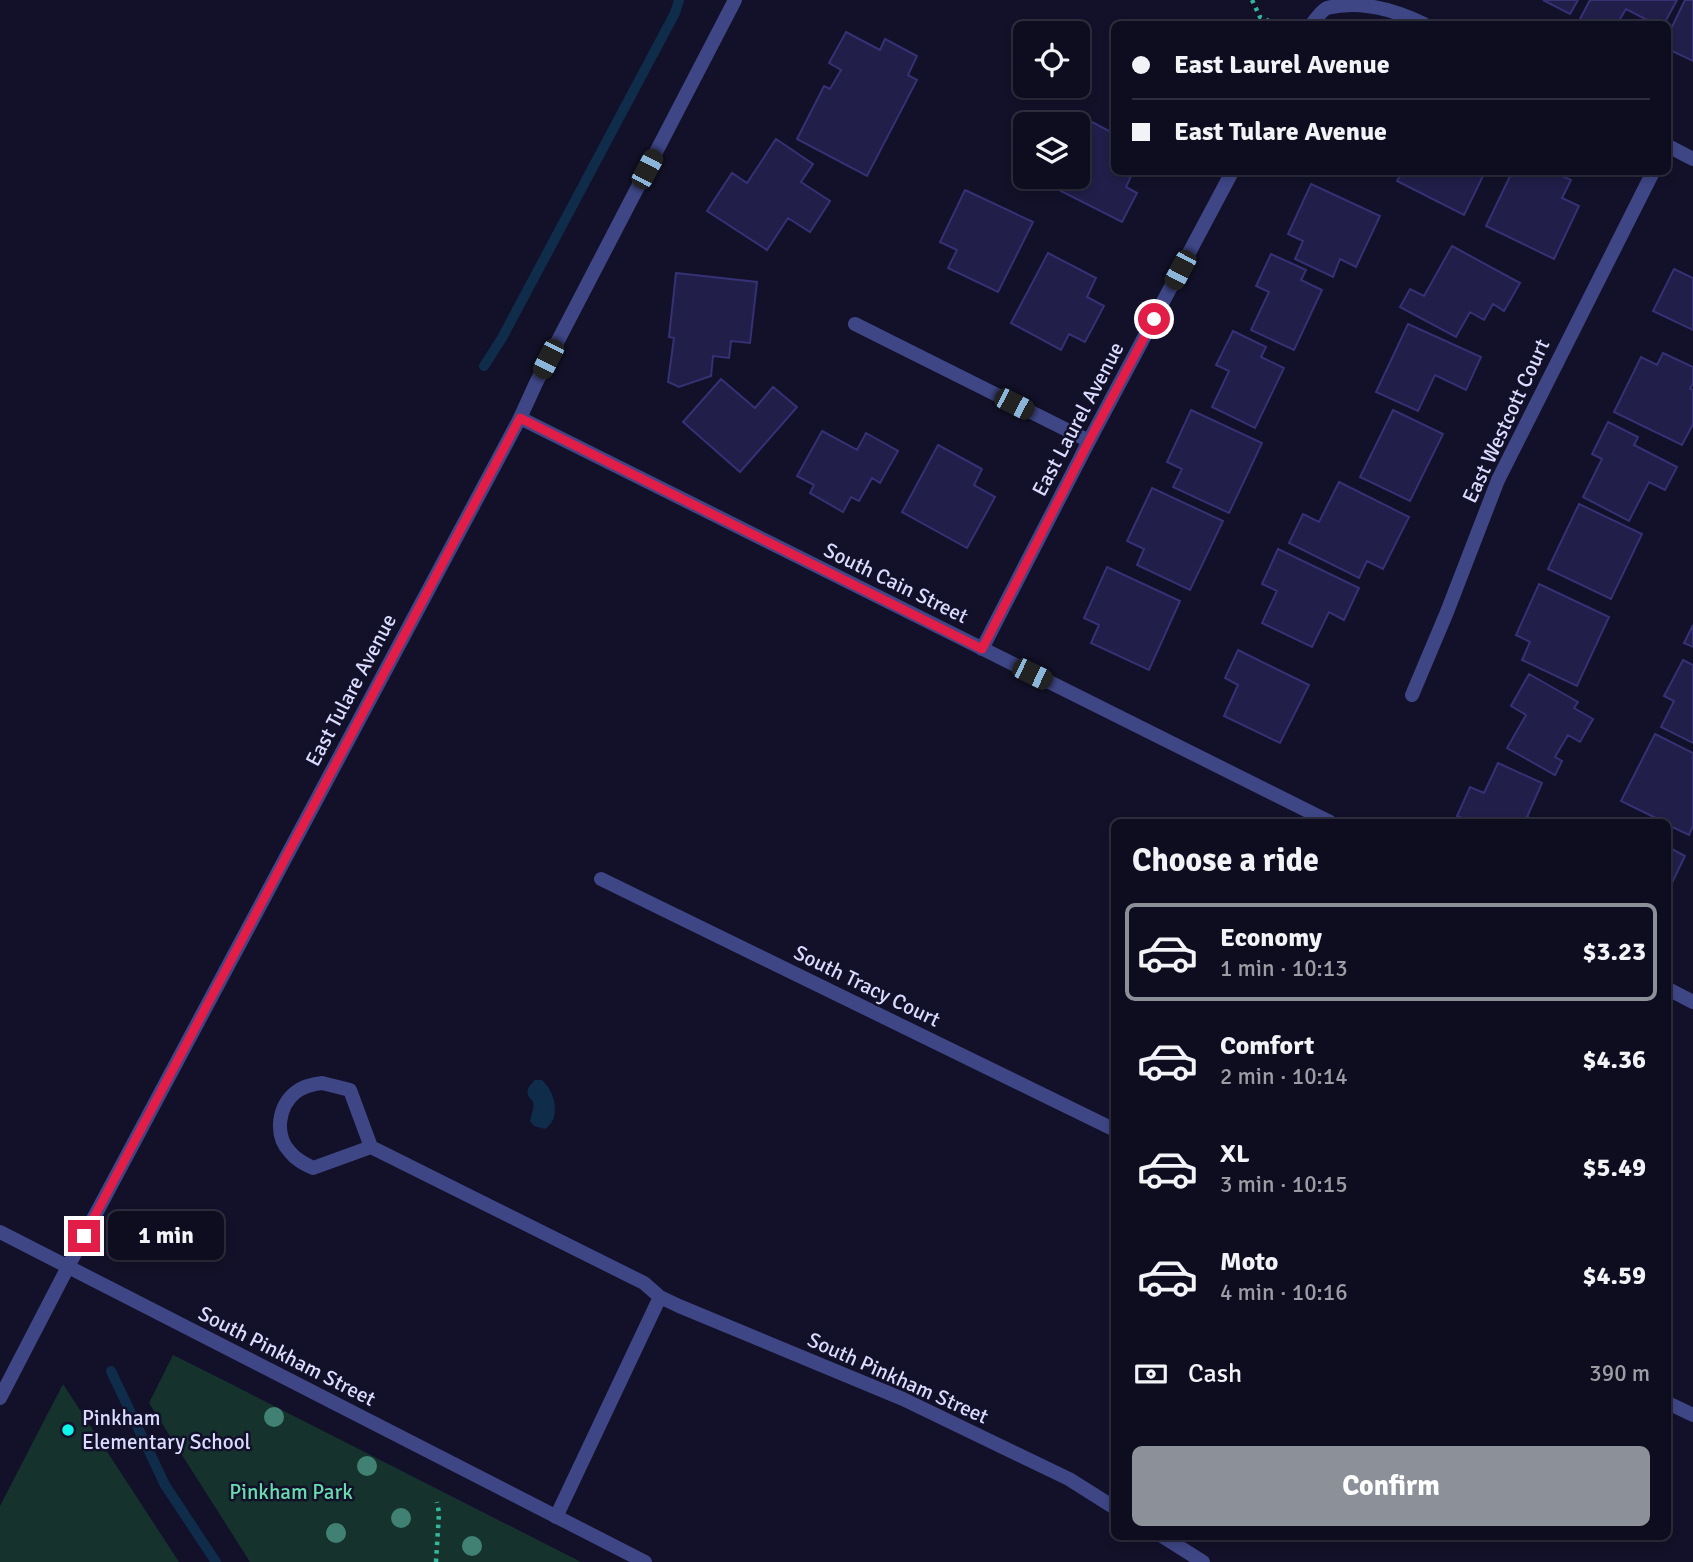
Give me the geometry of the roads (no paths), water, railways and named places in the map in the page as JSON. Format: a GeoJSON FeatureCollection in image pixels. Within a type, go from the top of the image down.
{"type":"FeatureCollection","features":[{"type":"Feature","properties":{"kind":"street","name":"East Tulare Avenue"},"geometry":{"type":"LineString","coordinates":[[0,1398],[67,1267],[520,418],[735,0]]}},
{"type":"Feature","properties":{"kind":"street"},"geometry":{"type":"LineString","coordinates":[[1315,21],[1326,9],[1346,2],[1366,2],[1389,7],[1418,21]]}},
{"type":"Feature","properties":{"kind":"street"},"geometry":{"type":"LineString","coordinates":[[1671,148],[1693,159]]}},
{"type":"Feature","properties":{"kind":"street","name":"East Laurel Avenue"},"geometry":{"type":"LineString","coordinates":[[982,649],[1230,175]]}},
{"type":"Feature","properties":{"kind":"street","name":"East Westcott Court"},"geometry":{"type":"LineString","coordinates":[[1412,695],[1498,480],[1651,175]]}},
{"type":"Feature","properties":{"kind":"street"},"geometry":{"type":"LineString","coordinates":[[855,324],[1089,441]]}},
{"type":"Feature","properties":{"kind":"street","name":"South Cain Street"},"geometry":{"type":"LineString","coordinates":[[520,418],[1324,819]]}},
{"type":"Feature","properties":{"kind":"street","name":"South Tracy Court"},"geometry":{"type":"LineString","coordinates":[[601,879],[1111,1128]]}},
{"type":"Feature","properties":{"kind":"street"},"geometry":{"type":"LineString","coordinates":[[1671,990],[1693,1001]]}},
{"type":"Feature","properties":{"kind":"street"},"geometry":{"type":"LineString","coordinates":[[322,1083],[350,1090],[371,1147],[313,1167],[290,1153],[282,1141],[281,1113],[287,1101],[297,1091],[309,1085],[322,1083]]}},
{"type":"Feature","properties":{"kind":"street","name":"South Pinkham Street"},"geometry":{"type":"LineString","coordinates":[[371,1147],[644,1283],[660,1297],[903,1399],[1069,1479],[1111,1505]]}},
{"type":"Feature","properties":{"kind":"street","name":"South Pinkham Street"},"geometry":{"type":"LineString","coordinates":[[0,1232],[645,1562]]}},
{"type":"Feature","properties":{"kind":"street"},"geometry":{"type":"LineString","coordinates":[[556,1517],[660,1297]]}},
{"type":"Feature","properties":{"kind":"street"},"geometry":{"type":"LineString","coordinates":[[1671,1404],[1693,1415]]}},
{"type":"Feature","properties":{"kind":"street"},"geometry":{"type":"LineString","coordinates":[[1168,1540],[1203,1562]]}},
{"type":"Feature","properties":{"kind":"water"},"geometry":{"type":"Polygon","coordinates":[[[535,1080],[542,1080],[547,1085],[555,1105],[554,1118],[545,1129],[534,1126],[530,1121],[533,1101],[528,1092],[535,1080]]]}},
{"type":"Feature","properties":{"kind":"waterway"},"geometry":{"type":"LineString","coordinates":[[484,366],[502,338],[675,13],[679,0]]}},
{"type":"Feature","properties":{"kind":"waterway"},"geometry":{"type":"LineString","coordinates":[[111,1371],[165,1485],[216,1562]]}},
{"type":"Feature","properties":{"kind":"place","name":"Pinkham Elementary School"},"geometry":{"type":"Point","coordinates":[68,1430]}},
{"type":"Feature","properties":{"kind":"park label","name":"Pinkham Park"},"geometry":{"type":"Point","coordinates":[291,1492]}}]}
